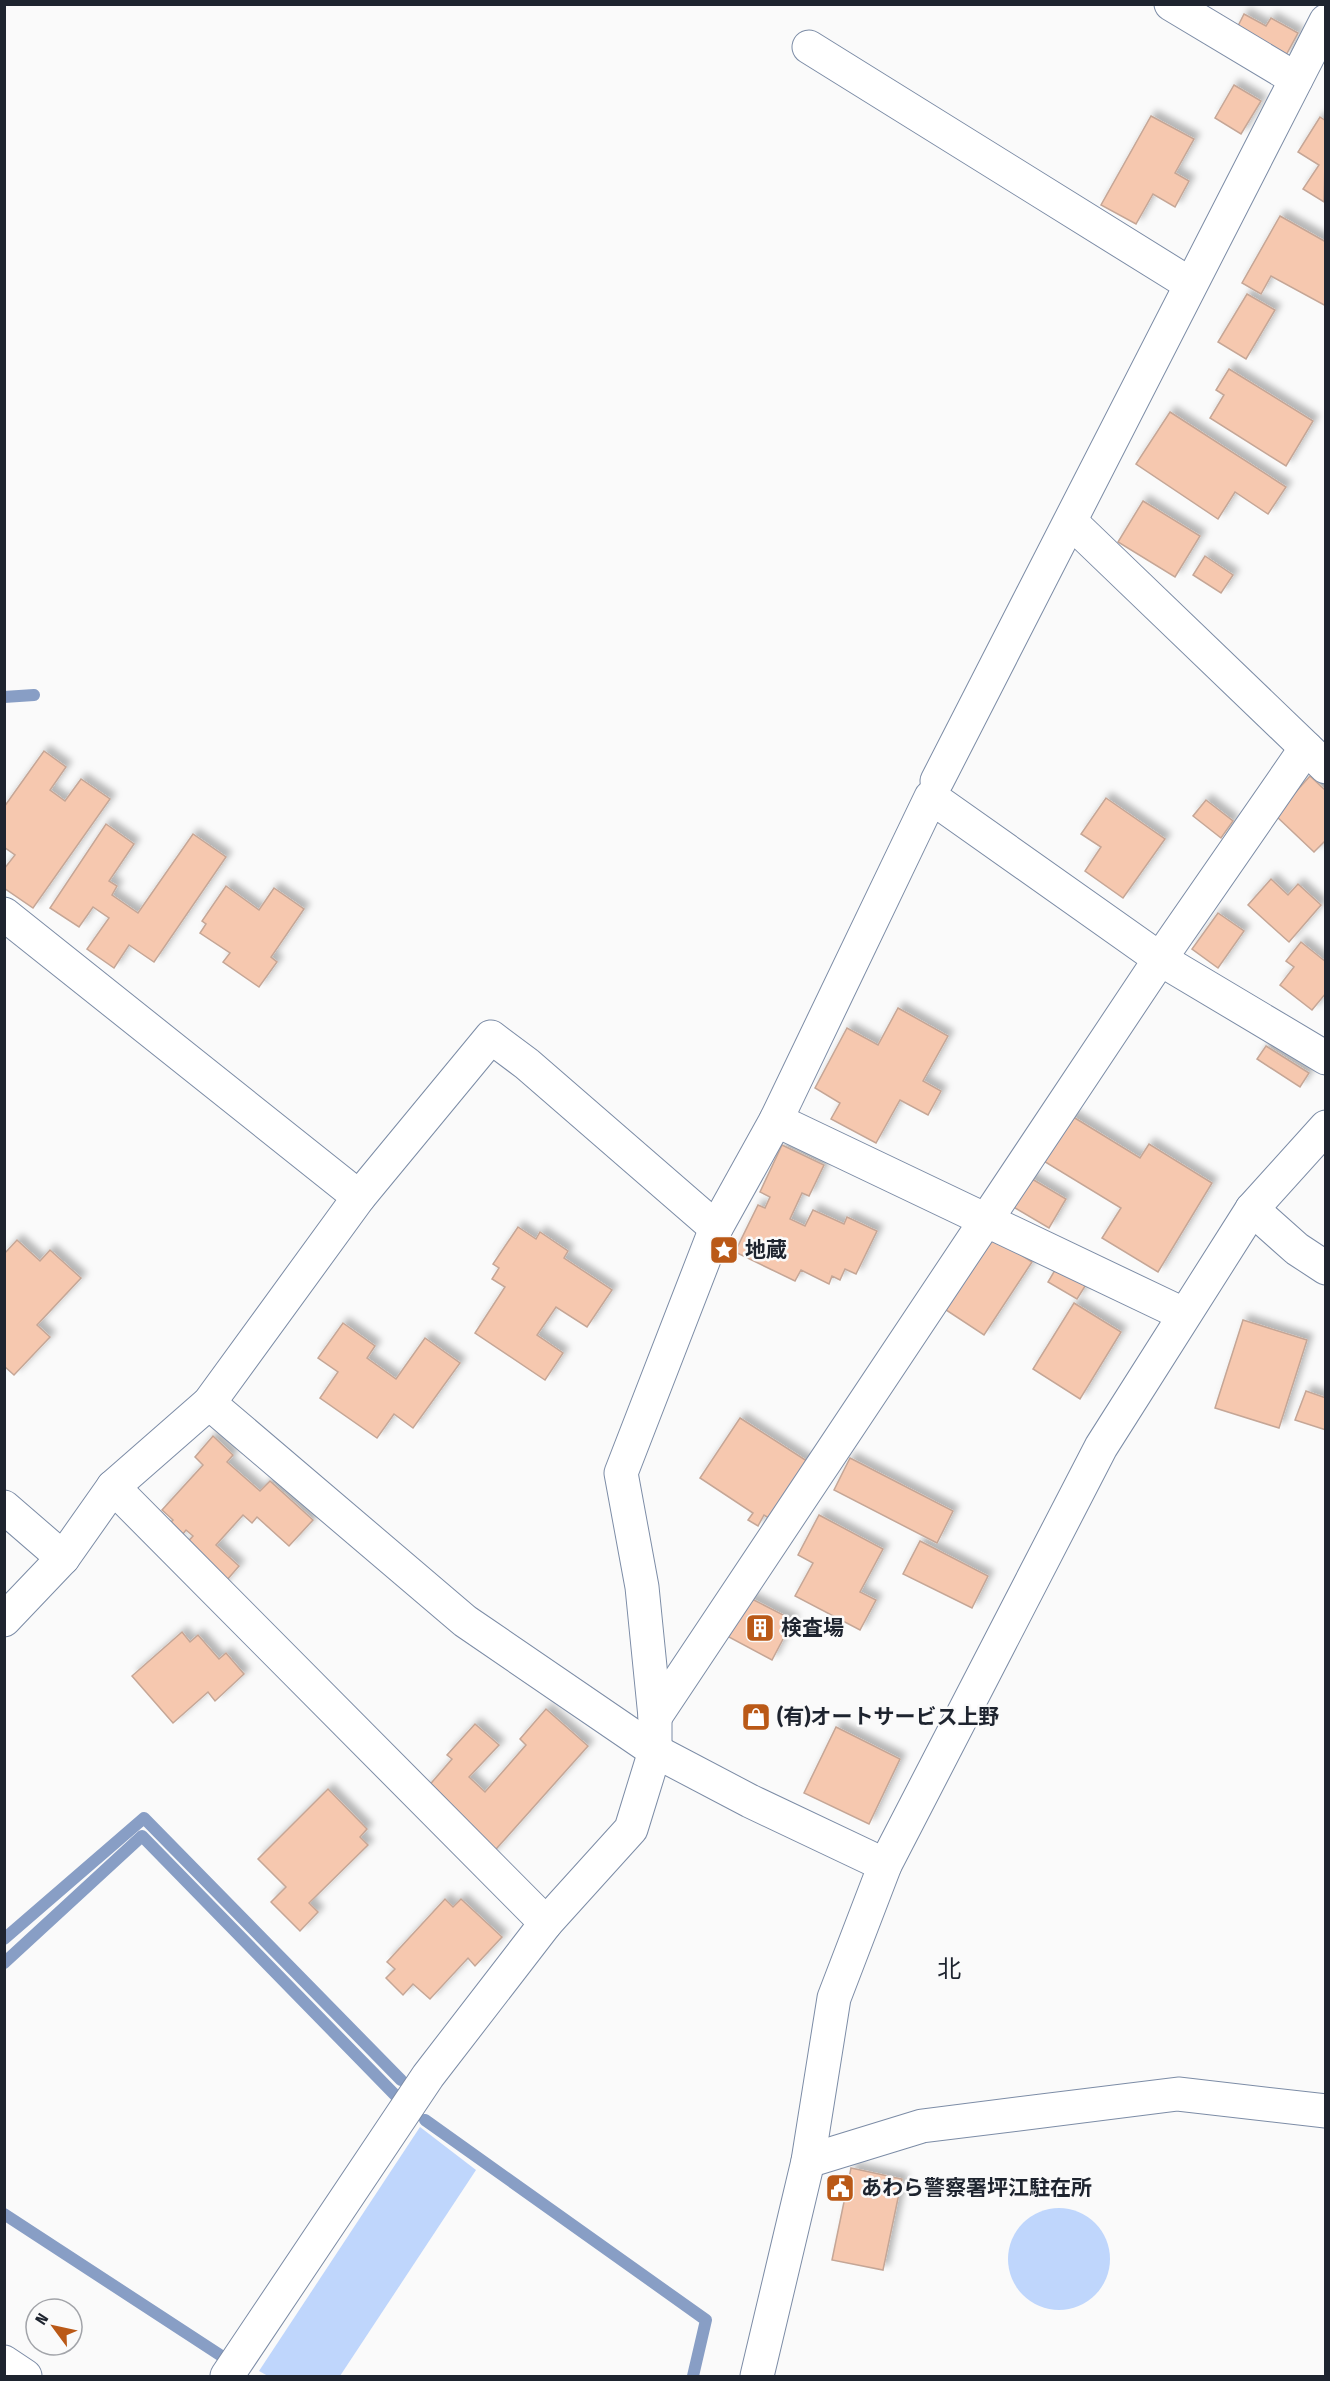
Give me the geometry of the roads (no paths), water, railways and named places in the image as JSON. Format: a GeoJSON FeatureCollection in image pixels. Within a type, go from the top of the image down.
{"type":"FeatureCollection","features":[{"type":"Feature","properties":{"kind":"main road"},"geometry":{"type":"LineString","coordinates":[[1171,4],[1296,79]]}},
{"type":"Feature","properties":{"kind":"main road"},"geometry":{"type":"LineString","coordinates":[[937,781],[1326,21]]}},
{"type":"Feature","properties":{"kind":"main road"},"geometry":{"type":"LineString","coordinates":[[809,47],[1190,284]]}},
{"type":"Feature","properties":{"kind":"main road"},"geometry":{"type":"LineString","coordinates":[[655,1717],[1160,958],[1316,757],[1071,522]]}},
{"type":"Feature","properties":{"kind":"main road"},"geometry":{"type":"LineString","coordinates":[[227,2376],[428,2076],[546,1923],[630,1829],[655,1751],[655,1717],[642,1587],[621,1473],[716,1228],[776,1120],[931,797],[1160,958],[1326,1058]]}},
{"type":"Feature","properties":{"kind":"main road"},"geometry":{"type":"LineString","coordinates":[[4,914],[359,1197]]}},
{"type":"Feature","properties":{"kind":"main road"},"geometry":{"type":"LineString","coordinates":[[4,1620],[63,1558],[113,1487],[208,1403],[359,1197],[491,1036],[527,1064],[716,1228]]}},
{"type":"Feature","properties":{"kind":"main road"},"geometry":{"type":"LineString","coordinates":[[776,1120],[1183,1314]]}},
{"type":"Feature","properties":{"kind":"main road"},"geometry":{"type":"LineString","coordinates":[[757,2376],[807,2161],[834,1998],[885,1865],[1101,1447],[1183,1314],[1252,1209],[1326,1127]]}},
{"type":"Feature","properties":{"kind":"main road"},"geometry":{"type":"LineString","coordinates":[[1252,1209],[1298,1249],[1326,1268]]}},
{"type":"Feature","properties":{"kind":"main road"},"geometry":{"type":"LineString","coordinates":[[208,1403],[465,1621],[655,1751],[750,1801],[885,1865]]}},
{"type":"Feature","properties":{"kind":"main road"},"geometry":{"type":"LineString","coordinates":[[113,1487],[546,1923]]}},
{"type":"Feature","properties":{"kind":"main road"},"geometry":{"type":"LineString","coordinates":[[4,1507],[63,1558]]}},
{"type":"Feature","properties":{"kind":"main road"},"geometry":{"type":"LineString","coordinates":[[807,2161],[922,2126],[1178,2094],[1326,2111]]}},
{"type":"Feature","properties":{"kind":"main road"},"geometry":{"type":"LineString","coordinates":[[4,2362],[25,2376]]}},
{"type":"Feature","properties":{"kind":"waterway"},"geometry":{"type":"LineString","coordinates":[[4,697],[34,695]]}},
{"type":"Feature","properties":{"kind":"waterway"},"geometry":{"type":"LineString","coordinates":[[4,1939],[144,1818],[401,2080]]}},
{"type":"Feature","properties":{"kind":"waterway"},"geometry":{"type":"LineString","coordinates":[[4,1963],[142,1836],[396,2096]]}},
{"type":"Feature","properties":{"kind":"waterway"},"geometry":{"type":"LineString","coordinates":[[425,2120],[706,2320],[693,2376]]}},
{"type":"Feature","properties":{"kind":"waterway"},"geometry":{"type":"LineString","coordinates":[[4,2214],[220,2355]]}},
{"type":"Feature","properties":{"kind":"place","name":"地蔵"},"geometry":{"type":"Point","coordinates":[724,1250]}},
{"type":"Feature","properties":{"kind":"place","name":"検査場"},"geometry":{"type":"Point","coordinates":[760,1628]}},
{"type":"Feature","properties":{"kind":"place","name":"(有)オートサービス上野"},"geometry":{"type":"Point","coordinates":[756,1717]}},
{"type":"Feature","properties":{"kind":"place","name":"あわら警察署坪江駐在所"},"geometry":{"type":"Point","coordinates":[840,2188]}},
{"type":"Feature","properties":{"kind":"district","name":"北"},"geometry":{"type":"Point","coordinates":[949,1969]}}]}
